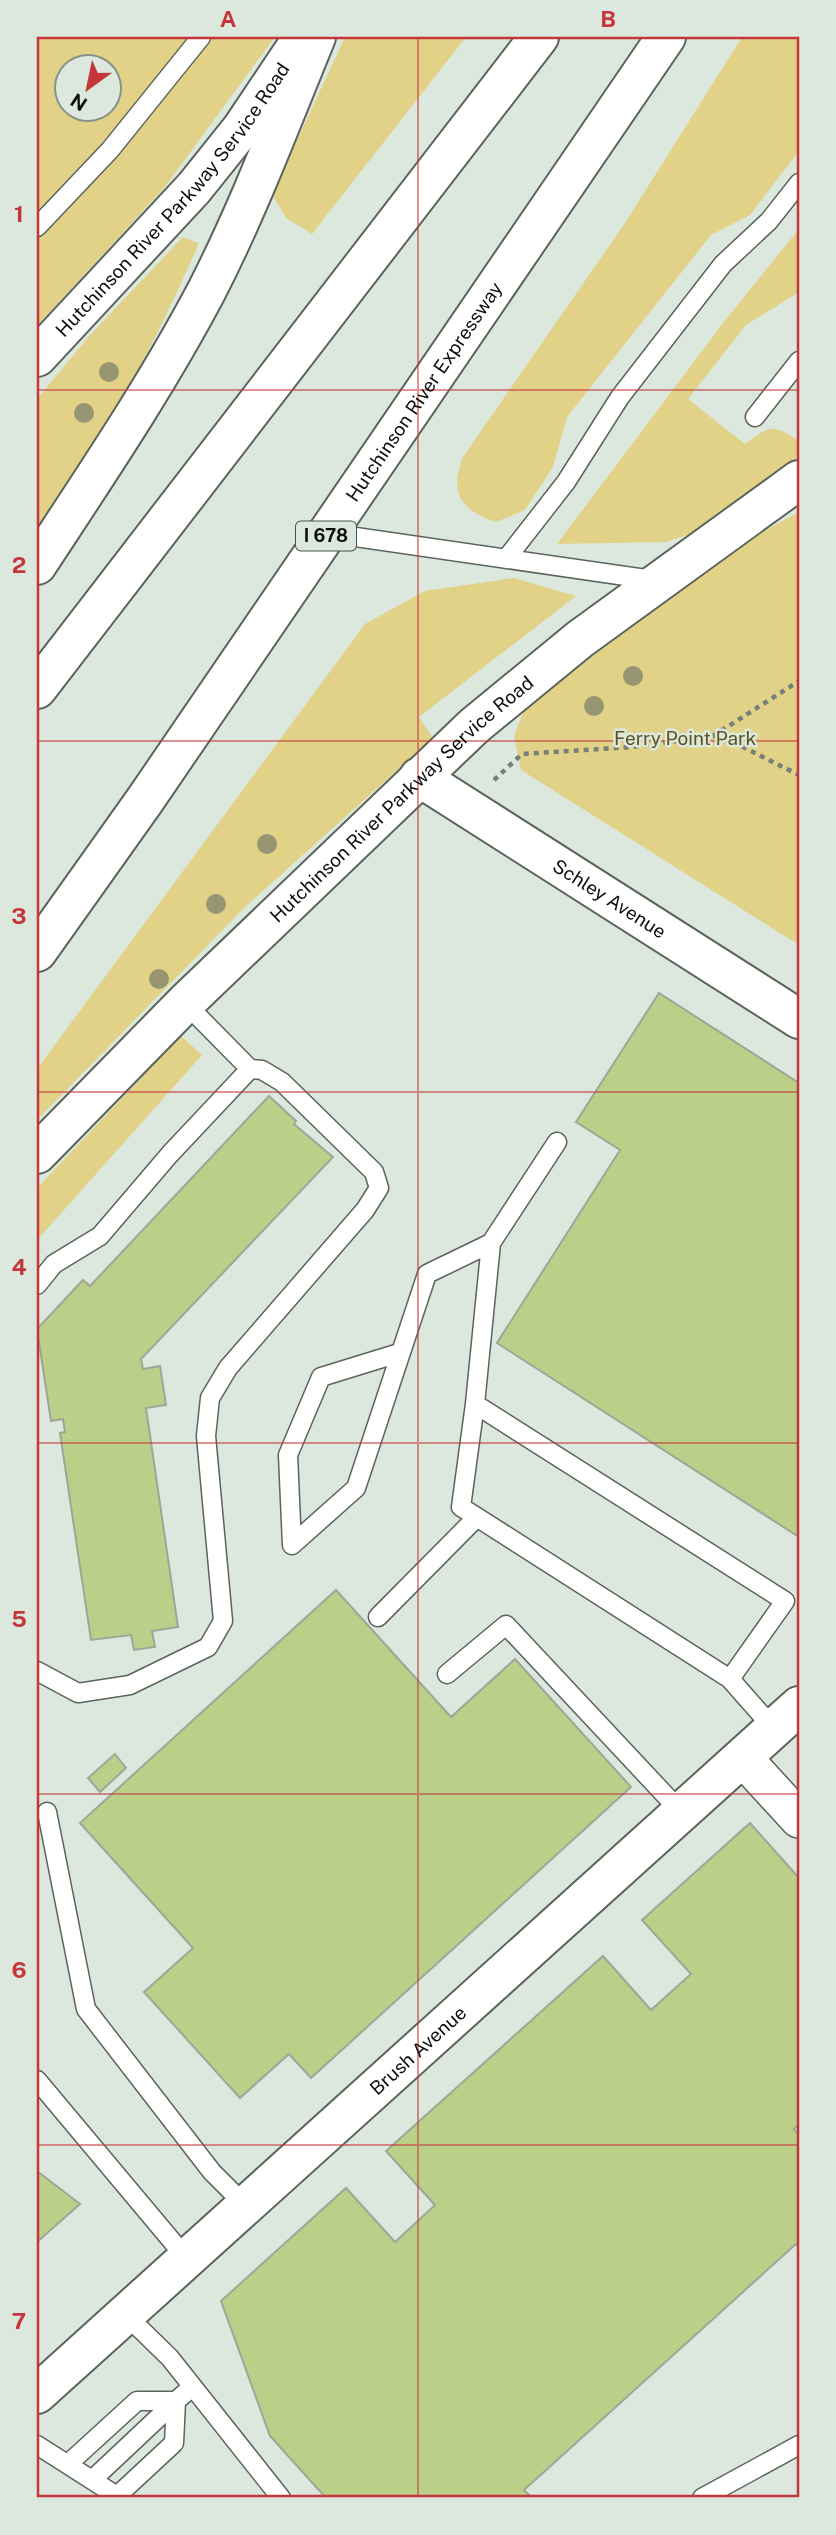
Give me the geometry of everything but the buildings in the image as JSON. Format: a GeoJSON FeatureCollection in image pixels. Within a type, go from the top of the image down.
{"type":"FeatureCollection","features":[{"type":"Feature","properties":{"kind":"main road","name":"Hutchinson River Parkway Service Road"},"geometry":{"type":"LineString","coordinates":[[37,357],[194,188],[242,128],[303,37]]}},
{"type":"Feature","properties":{"kind":"main road"},"geometry":{"type":"LineString","coordinates":[[37,565],[140,405],[206,290],[242,218],[316,37]]}},
{"type":"Feature","properties":{"kind":"main road"},"geometry":{"type":"LineString","coordinates":[[43,669],[540,37]]}},
{"type":"Feature","properties":{"kind":"main road","name":"Hutchinson River Expressway"},"geometry":{"type":"LineString","coordinates":[[37,952],[328,533],[666,37]]}},
{"type":"Feature","properties":{"kind":"main road","name":"Hutchinson River Parkway Service Road"},"geometry":{"type":"LineString","coordinates":[[37,1154],[185,1003],[419,777],[544,666],[799,480]]}},
{"type":"Feature","properties":{"kind":"main road","name":"Schley Avenue"},"geometry":{"type":"LineString","coordinates":[[419,777],[799,1019]]}},
{"type":"Feature","properties":{"kind":"main road","name":"Brush Avenue"},"geometry":{"type":"LineString","coordinates":[[37,2394],[787,1718]]}},
{"type":"Feature","properties":{"kind":"street"},"geometry":{"type":"LineString","coordinates":[[743,1758],[799,1819]]}},
{"type":"Feature","properties":{"kind":"lane"},"geometry":{"type":"LineString","coordinates":[[37,227],[110,150],[201,37]]}},
{"type":"Feature","properties":{"kind":"lane"},"geometry":{"type":"LineString","coordinates":[[506,559],[566,482],[620,397],[723,264],[769,221],[799,183]]}},
{"type":"Feature","properties":{"kind":"lane"},"geometry":{"type":"LineString","coordinates":[[755,417],[799,361]]}},
{"type":"Feature","properties":{"kind":"lane"},"geometry":{"type":"LineString","coordinates":[[328,533],[660,581]]}},
{"type":"Feature","properties":{"kind":"lane"},"geometry":{"type":"LineString","coordinates":[[37,1671],[78,1693],[130,1685],[208,1647],[223,1621],[206,1436],[211,1398],[228,1368],[365,1210],[379,1188],[374,1172],[282,1082],[262,1070],[250,1069],[185,1003]]}},
{"type":"Feature","properties":{"kind":"lane"},"geometry":{"type":"LineString","coordinates":[[37,1285],[54,1264],[100,1236],[170,1154],[250,1069]]}},
{"type":"Feature","properties":{"kind":"lane"},"geometry":{"type":"LineString","coordinates":[[557,1142],[491,1243],[475,1404],[461,1507],[787,1718]]}},
{"type":"Feature","properties":{"kind":"lane"},"geometry":{"type":"LineString","coordinates":[[398,1353],[321,1377],[288,1455],[292,1545],[356,1488],[398,1353],[427,1274],[491,1243]]}},
{"type":"Feature","properties":{"kind":"lane"},"geometry":{"type":"LineString","coordinates":[[475,1404],[785,1601],[730,1679]]}},
{"type":"Feature","properties":{"kind":"lane"},"geometry":{"type":"LineString","coordinates":[[377,1617],[477,1517]]}},
{"type":"Feature","properties":{"kind":"lane"},"geometry":{"type":"LineString","coordinates":[[447,1674],[506,1625],[681,1813]]}},
{"type":"Feature","properties":{"kind":"lane"},"geometry":{"type":"LineString","coordinates":[[47,1812],[86,2009],[212,2172],[246,2206]]}},
{"type":"Feature","properties":{"kind":"lane"},"geometry":{"type":"LineString","coordinates":[[37,2080],[187,2259]]}},
{"type":"Feature","properties":{"kind":"lane"},"geometry":{"type":"LineString","coordinates":[[125,2314],[170,2358],[281,2498]]}},
{"type":"Feature","properties":{"kind":"lane"},"geometry":{"type":"LineString","coordinates":[[92,2480],[192,2387]]}},
{"type":"Feature","properties":{"kind":"lane"},"geometry":{"type":"LineString","coordinates":[[68,2464],[137,2401],[176,2401]]}},
{"type":"Feature","properties":{"kind":"lane"},"geometry":{"type":"LineString","coordinates":[[37,2445],[117,2496],[174,2443],[176,2401]]}},
{"type":"Feature","properties":{"kind":"lane"},"geometry":{"type":"LineString","coordinates":[[702,2498],[799,2445]]}},
{"type":"Feature","properties":{"kind":"path"},"geometry":{"type":"LineString","coordinates":[[510,765],[522,754],[632,747],[713,736],[799,681]]}},
{"type":"Feature","properties":{"kind":"path"},"geometry":{"type":"LineString","coordinates":[[713,736],[737,744],[799,775]]}},
{"type":"Feature","properties":{"kind":"green space"},"geometry":{"type":"Polygon","coordinates":[[[37,37],[275,37],[164,188],[37,326],[37,37]]]}},
{"type":"Feature","properties":{"kind":"green space"},"geometry":{"type":"Polygon","coordinates":[[[345,37],[466,37],[312,234],[286,218],[272,194],[345,37]]]}},
{"type":"Feature","properties":{"kind":"green space"},"geometry":{"type":"Polygon","coordinates":[[[742,37],[799,37],[799,151],[750,215],[711,235],[567,417],[553,467],[525,510],[496,522],[474,512],[466,506],[458,490],[457,481],[463,457],[625,223],[742,37]]]}},
{"type":"Feature","properties":{"kind":"green space"},"geometry":{"type":"Polygon","coordinates":[[[799,229],[799,292],[746,325],[688,399],[745,444],[770,429],[781,431],[797,440],[799,437],[799,464],[693,533],[666,542],[557,544],[723,323],[799,229]]]}},
{"type":"Feature","properties":{"kind":"green space"},"geometry":{"type":"Polygon","coordinates":[[[183,237],[199,243],[164,319],[104,431],[37,537],[37,399],[91,334],[183,237]]]}},
{"type":"Feature","properties":{"kind":"green space","name":"Ferry Point Park"},"geometry":{"type":"Polygon","coordinates":[[[799,512],[799,945],[521,770],[514,736],[525,707],[620,625],[764,531],[799,512]]]}},
{"type":"Feature","properties":{"kind":"green space"},"geometry":{"type":"Polygon","coordinates":[[[514,578],[576,596],[419,717],[433,738],[245,907],[37,1120],[37,1069],[365,624],[425,591],[514,578]]]}},
{"type":"Feature","properties":{"kind":"green space"},"geometry":{"type":"Polygon","coordinates":[[[181,1036],[202,1055],[39,1238],[37,1188],[181,1036]]]}}]}
